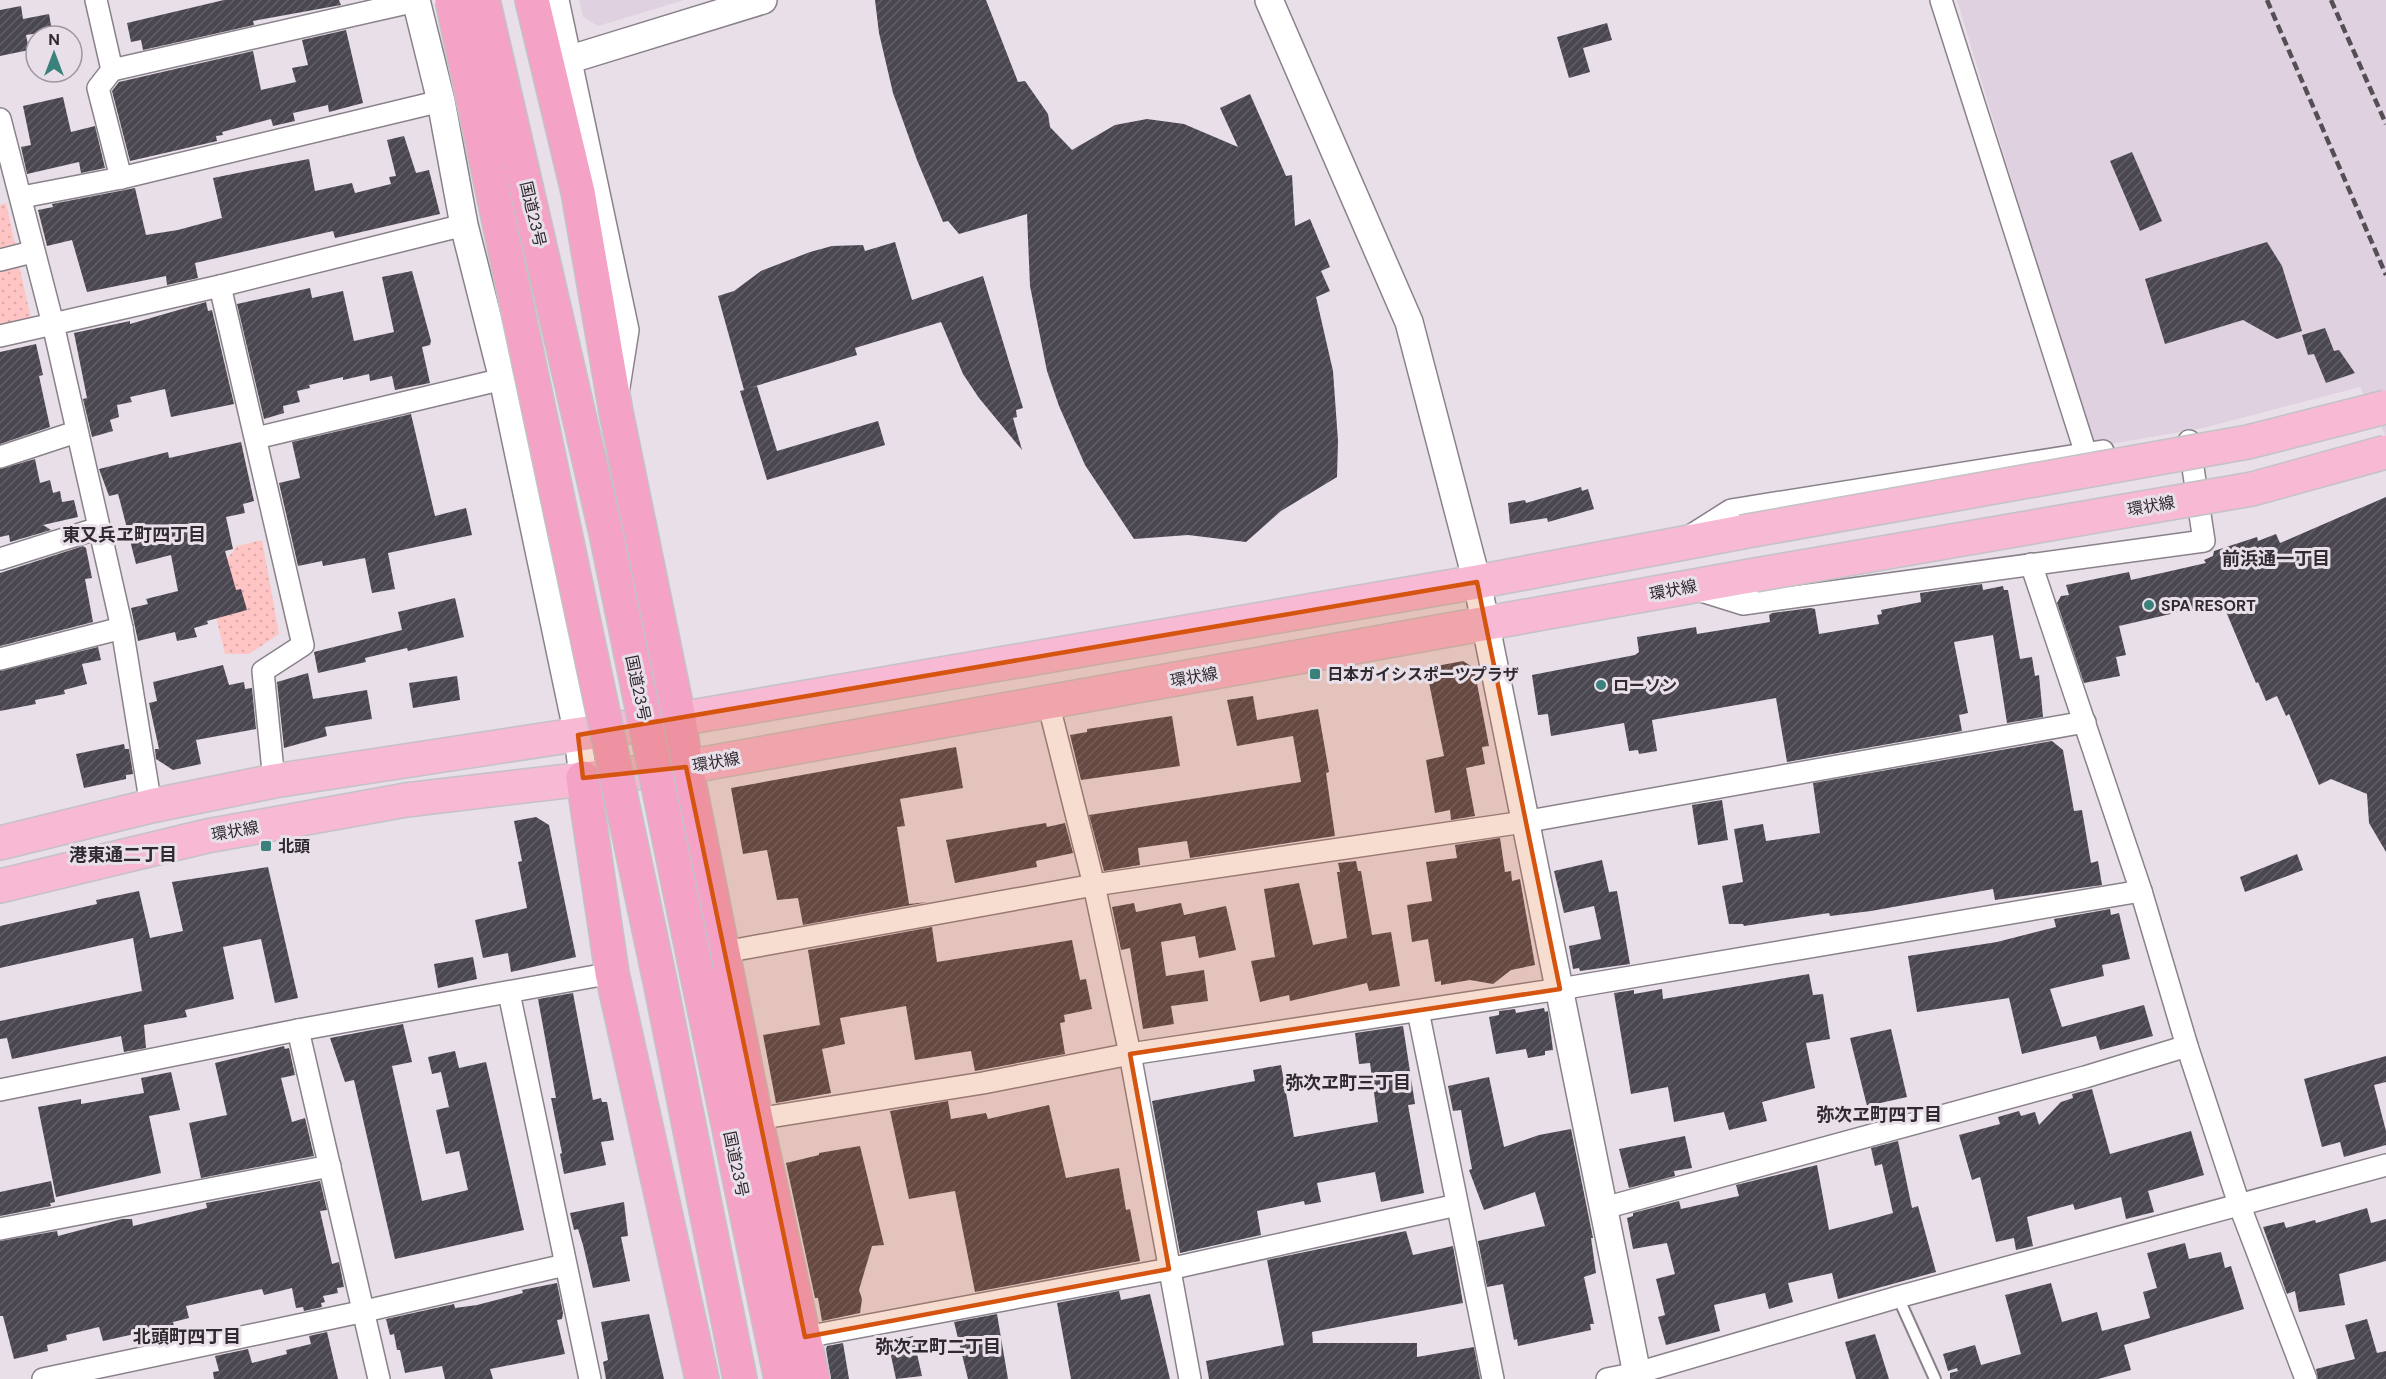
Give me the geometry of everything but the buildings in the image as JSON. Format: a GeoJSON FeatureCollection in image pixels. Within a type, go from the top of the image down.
{"type":"FeatureCollection","features":[{"type":"Feature","properties":{"kind":"highway","name":"国道23号"},"geometry":{"type":"LineString","coordinates":[[452,0],[658,974],[740,1379]]}},
{"type":"Feature","properties":{"kind":"highway","name":"国道23号"},"geometry":{"type":"LineString","coordinates":[[483,0],[606,532],[781,1379]]}},
{"type":"Feature","properties":{"kind":"highway"},"geometry":{"type":"LineString","coordinates":[[532,0],[578,192],[616,412],[679,718],[686,767],[756,1119],[813,1379]]}},
{"type":"Feature","properties":{"kind":"highway"},"geometry":{"type":"LineString","coordinates":[[583,778],[612,973],[702,1379]]}},
{"type":"Feature","properties":{"kind":"main road"},"geometry":{"type":"LineString","coordinates":[[0,843],[151,806],[274,781],[578,735],[1477,582],[1680,543],[2248,442],[2386,407]]}},
{"type":"Feature","properties":{"kind":"main road","name":"環状線"},"geometry":{"type":"LineString","coordinates":[[0,886],[207,836],[406,801],[686,767],[1484,626],[1755,575],[2252,489],[2386,452]]}},
{"type":"Feature","properties":{"kind":"street"},"geometry":{"type":"LineString","coordinates":[[96,0],[112,70]]}},
{"type":"Feature","properties":{"kind":"street"},"geometry":{"type":"LineString","coordinates":[[121,178],[98,88],[112,70],[416,0],[441,101],[464,225],[503,379],[578,735],[583,778]]}},
{"type":"Feature","properties":{"kind":"street"},"geometry":{"type":"LineString","coordinates":[[558,0],[628,330],[616,412]]}},
{"type":"Feature","properties":{"kind":"street"},"geometry":{"type":"LineString","coordinates":[[571,59],[763,0]]}},
{"type":"Feature","properties":{"kind":"street"},"geometry":{"type":"LineString","coordinates":[[1269,0],[1409,322],[1477,582],[1484,626],[1638,1376]]}},
{"type":"Feature","properties":{"kind":"street"},"geometry":{"type":"LineString","coordinates":[[1941,0],[2086,454]]}},
{"type":"Feature","properties":{"kind":"street"},"geometry":{"type":"LineString","coordinates":[[22,197],[121,178],[441,101]]}},
{"type":"Feature","properties":{"kind":"street"},"geometry":{"type":"LineString","coordinates":[[0,119],[4,146],[22,197],[32,252],[53,324],[122,628],[151,806]]}},
{"type":"Feature","properties":{"kind":"street"},"geometry":{"type":"LineString","coordinates":[[0,336],[220,286],[464,225]]}},
{"type":"Feature","properties":{"kind":"street"},"geometry":{"type":"LineString","coordinates":[[0,260],[32,252]]}},
{"type":"Feature","properties":{"kind":"street"},"geometry":{"type":"LineString","coordinates":[[220,286],[303,645],[263,671],[274,781]]}},
{"type":"Feature","properties":{"kind":"street"},"geometry":{"type":"LineString","coordinates":[[256,438],[503,379]]}},
{"type":"Feature","properties":{"kind":"street"},"geometry":{"type":"LineString","coordinates":[[0,457],[76,432]]}},
{"type":"Feature","properties":{"kind":"street"},"geometry":{"type":"LineString","coordinates":[[1680,543],[1731,510],[2188,437],[2204,541],[1743,604],[1689,587]]}},
{"type":"Feature","properties":{"kind":"street"},"geometry":{"type":"LineString","coordinates":[[0,559],[99,528]]}},
{"type":"Feature","properties":{"kind":"street"},"geometry":{"type":"LineString","coordinates":[[2031,564],[2140,891],[2187,1046],[2239,1204],[2306,1379]]}},
{"type":"Feature","properties":{"kind":"street"},"geometry":{"type":"LineString","coordinates":[[0,659],[122,628]]}},
{"type":"Feature","properties":{"kind":"street"},"geometry":{"type":"LineString","coordinates":[[1048,702],[1094,885],[1130,1054],[1190,1379]]}},
{"type":"Feature","properties":{"kind":"street"},"geometry":{"type":"LineString","coordinates":[[724,952],[1094,885],[1524,822],[2085,722]]}},
{"type":"Feature","properties":{"kind":"street"},"geometry":{"type":"LineString","coordinates":[[756,1119],[983,1083],[1130,1054],[1560,989],[2140,891]]}},
{"type":"Feature","properties":{"kind":"street"},"geometry":{"type":"LineString","coordinates":[[0,1090],[298,1030],[612,973]]}},
{"type":"Feature","properties":{"kind":"street"},"geometry":{"type":"LineString","coordinates":[[509,993],[590,1379]]}},
{"type":"Feature","properties":{"kind":"street"},"geometry":{"type":"LineString","coordinates":[[1418,1011],[1493,1379]]}},
{"type":"Feature","properties":{"kind":"street"},"geometry":{"type":"LineString","coordinates":[[298,1030],[379,1379]]}},
{"type":"Feature","properties":{"kind":"street"},"geometry":{"type":"LineString","coordinates":[[1604,1208],[2085,1077],[2187,1046]]}},
{"type":"Feature","properties":{"kind":"street"},"geometry":{"type":"LineString","coordinates":[[1607,1379],[1638,1376],[1898,1297],[2386,1165]]}},
{"type":"Feature","properties":{"kind":"street"},"geometry":{"type":"LineString","coordinates":[[0,1229],[330,1166]]}},
{"type":"Feature","properties":{"kind":"street"},"geometry":{"type":"LineString","coordinates":[[805,1337],[1168,1269],[1457,1205]]}},
{"type":"Feature","properties":{"kind":"street"},"geometry":{"type":"LineString","coordinates":[[43,1379],[365,1311],[565,1265]]}},
{"type":"Feature","properties":{"kind":"lane"},"geometry":{"type":"LineString","coordinates":[[1898,1297],[1935,1379]]}},
{"type":"Feature","properties":{"kind":"highlighted area"},"geometry":{"type":"Polygon","coordinates":[[[1477,582],[1560,989],[1130,1054],[1169,1269],[805,1337],[686,767],[583,778],[578,735],[1477,582]]]}},
{"type":"Feature","properties":{"kind":"shaded area"},"geometry":{"type":"Polygon","coordinates":[[[579,0],[684,0],[598,26],[583,17],[579,0]]]}},
{"type":"Feature","properties":{"kind":"shaded area"},"geometry":{"type":"Polygon","coordinates":[[[1957,0],[2386,0],[2386,436],[2360,387],[2203,428],[2099,446],[2091,442],[1957,0]]]}},
{"type":"Feature","properties":{"kind":"shaded area"},"geometry":{"type":"Polygon","coordinates":[[[6,203],[15,244],[10,252],[0,254],[0,205],[6,203]]]}},
{"type":"Feature","properties":{"kind":"shaded area"},"geometry":{"type":"Polygon","coordinates":[[[19,266],[31,318],[0,324],[0,271],[19,266]]]}},
{"type":"Feature","properties":{"kind":"shaded area"},"geometry":{"type":"Polygon","coordinates":[[[262,540],[279,634],[249,654],[225,654],[208,584],[237,546],[262,540]]]}},
{"type":"Feature","properties":{"kind":"railway"},"geometry":{"type":"LineString","coordinates":[[2267,0],[2386,275]]}},
{"type":"Feature","properties":{"kind":"railway"},"geometry":{"type":"LineString","coordinates":[[2331,0],[2386,124]]}},
{"type":"Feature","properties":{"kind":"place","name":"SPA RESORT"},"geometry":{"type":"Point","coordinates":[2149,605]}},
{"type":"Feature","properties":{"kind":"place","name":"日本ガイシスポーツプラザ"},"geometry":{"type":"Point","coordinates":[1315,674]}},
{"type":"Feature","properties":{"kind":"place","name":"ローソン"},"geometry":{"type":"Point","coordinates":[1601,685]}},
{"type":"Feature","properties":{"kind":"place","name":"北頭"},"geometry":{"type":"Point","coordinates":[266,846]}},
{"type":"Feature","properties":{"kind":"district","name":"東又兵ヱ町四丁目"},"geometry":{"type":"Point","coordinates":[134,535]}},
{"type":"Feature","properties":{"kind":"district","name":"前浜通一丁目"},"geometry":{"type":"Point","coordinates":[2276,559]}},
{"type":"Feature","properties":{"kind":"district","name":"港東通二丁目"},"geometry":{"type":"Point","coordinates":[123,855]}},
{"type":"Feature","properties":{"kind":"district","name":"弥次ヱ町三丁目"},"geometry":{"type":"Point","coordinates":[1348,1083]}},
{"type":"Feature","properties":{"kind":"district","name":"弥次ヱ町四丁目"},"geometry":{"type":"Point","coordinates":[1879,1115]}},
{"type":"Feature","properties":{"kind":"district","name":"北頭町四丁目"},"geometry":{"type":"Point","coordinates":[187,1337]}},
{"type":"Feature","properties":{"kind":"district","name":"弥次ヱ町二丁目"},"geometry":{"type":"Point","coordinates":[938,1347]}}]}
